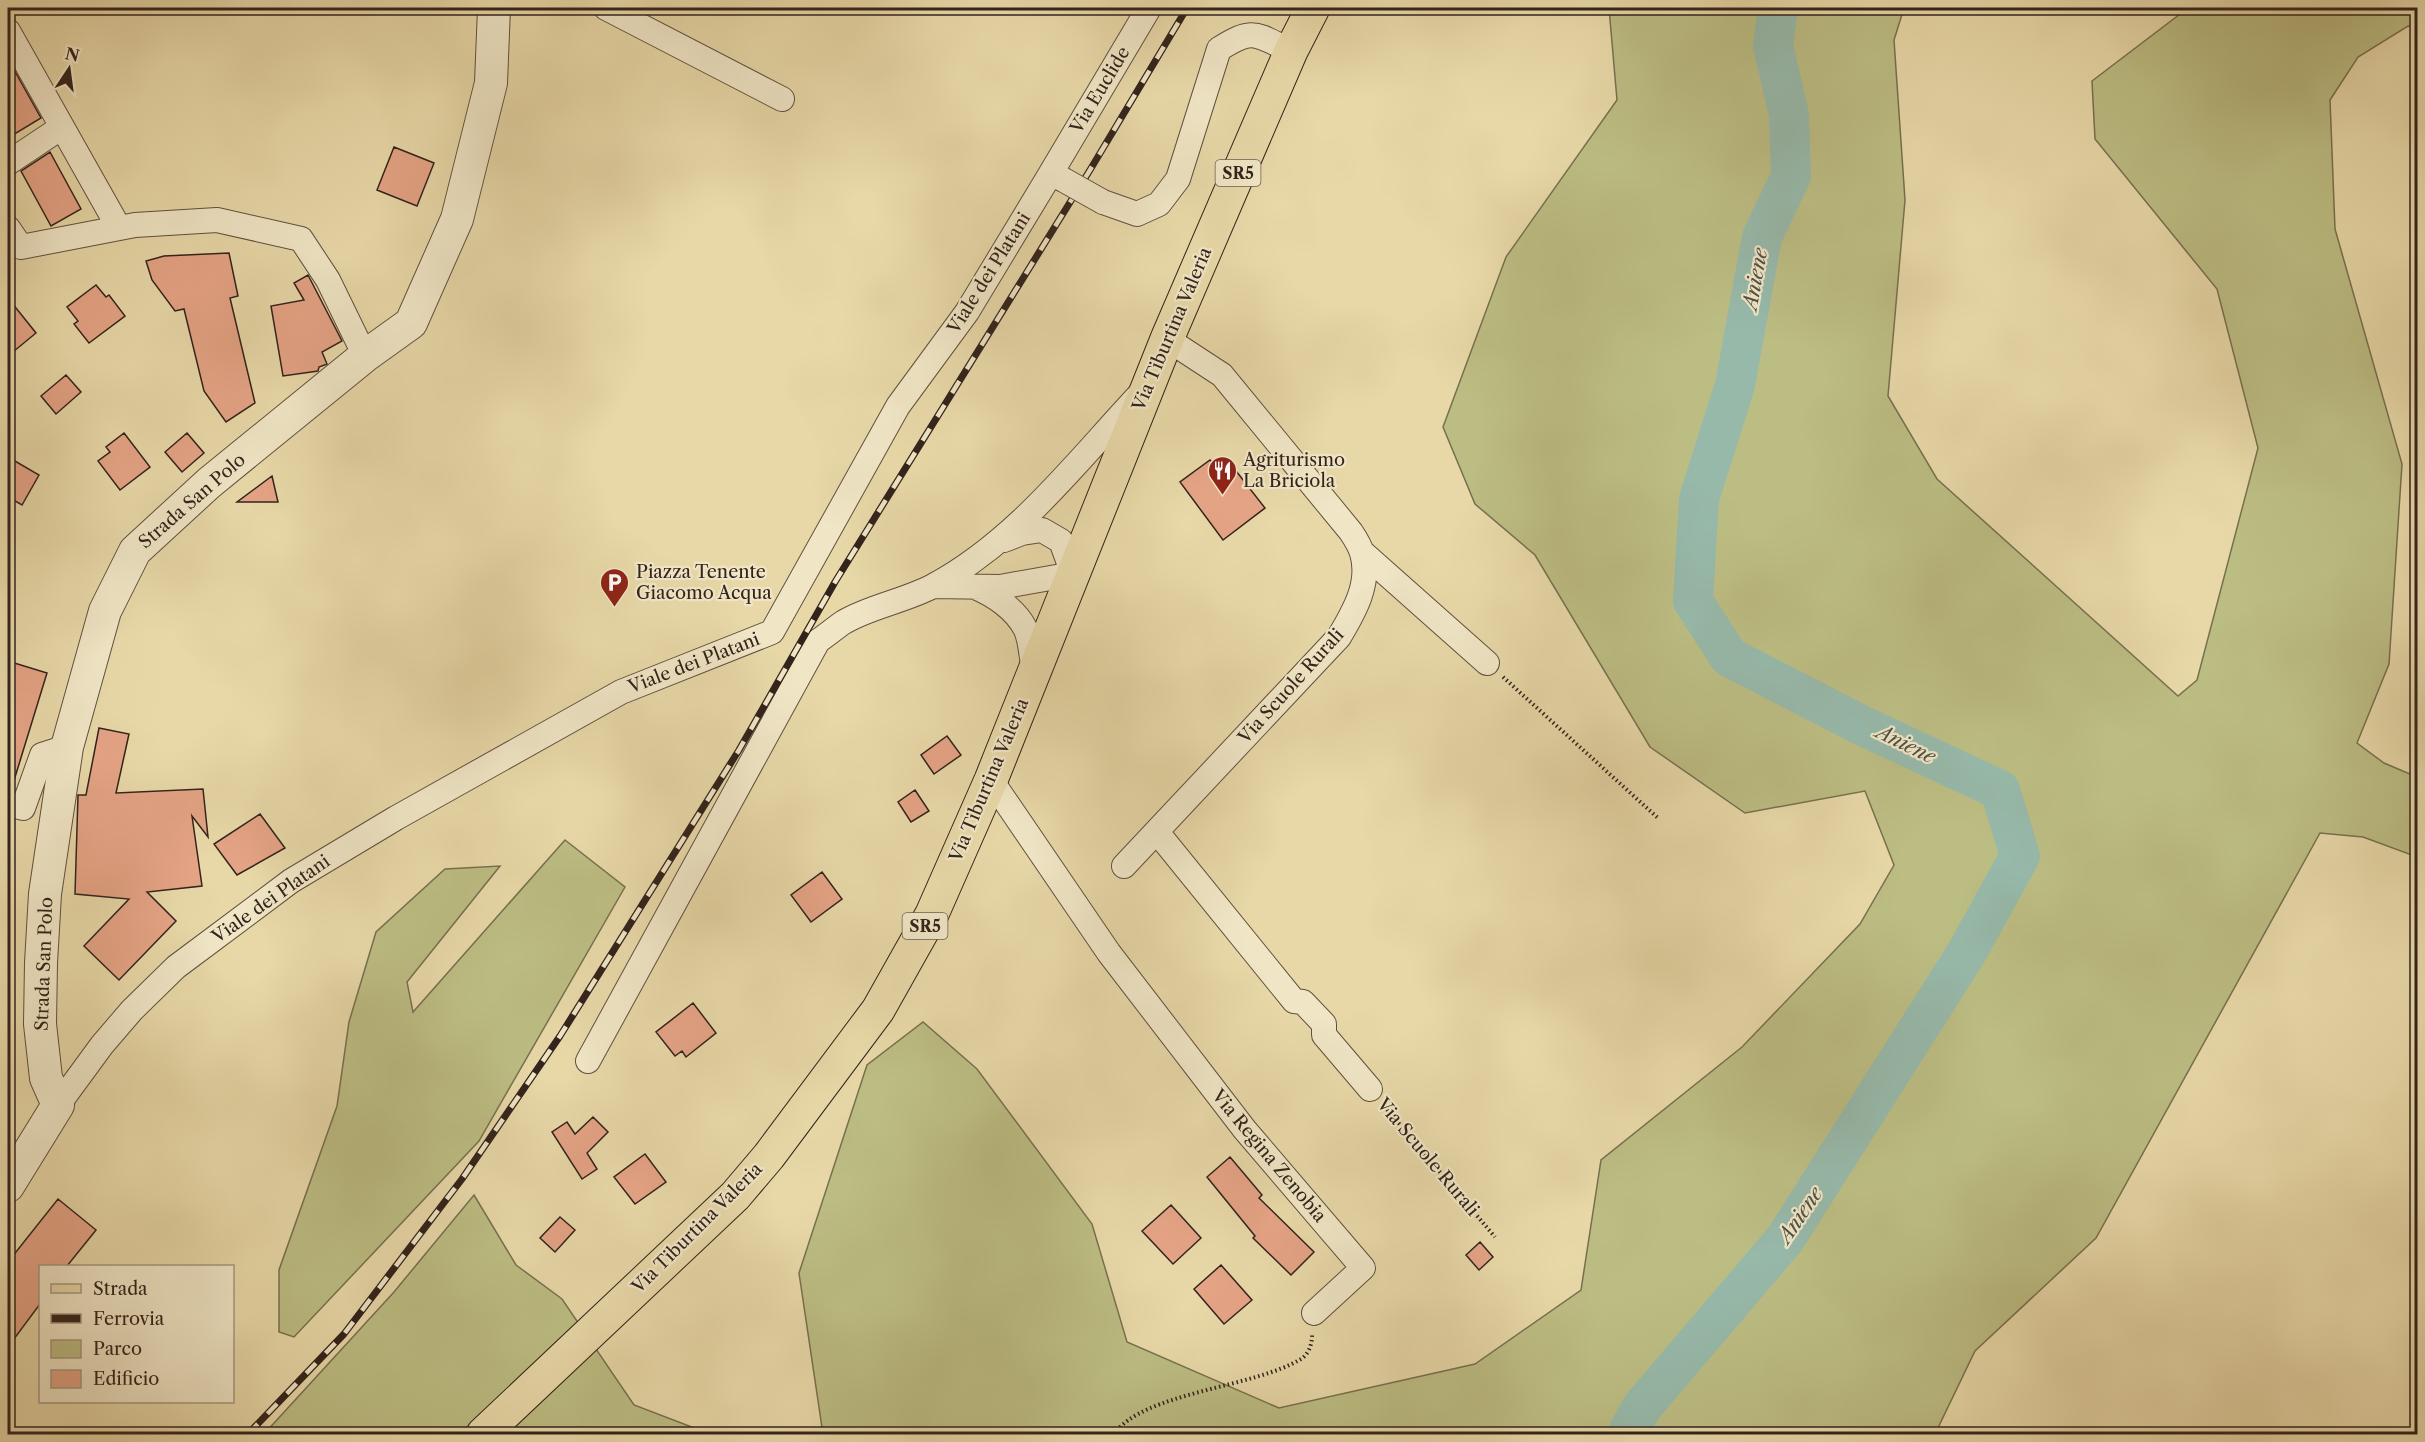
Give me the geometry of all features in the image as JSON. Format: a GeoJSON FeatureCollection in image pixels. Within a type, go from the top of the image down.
{"type":"FeatureCollection","features":[{"type":"Feature","properties":{"kind":"main road","name":"Via Tiburtina Valeria"},"geometry":{"type":"LineString","coordinates":[[483,1434],[735,1196],[769,1156],[878,1010],[932,914],[991,780],[1167,339],[1291,51],[1313,8]]}},
{"type":"Feature","properties":{"kind":"street","name":"Strada San Polo"},"geometry":{"type":"LineString","coordinates":[[58,1105],[46,1078],[40,1023],[45,894],[67,747],[105,610],[135,551],[209,483],[365,356],[411,323],[457,219],[491,83],[494,8]]}},
{"type":"Feature","properties":{"kind":"street"},"geometry":{"type":"LineString","coordinates":[[606,8],[782,99]]}},
{"type":"Feature","properties":{"kind":"street","name":"Via Euclide"},"geometry":{"type":"LineString","coordinates":[[1057,176],[1149,8]]}},
{"type":"Feature","properties":{"kind":"street"},"geometry":{"type":"LineString","coordinates":[[8,31],[119,228]]}},
{"type":"Feature","properties":{"kind":"street"},"geometry":{"type":"LineString","coordinates":[[1057,176],[1103,202],[1137,214],[1159,204],[1178,179],[1219,49],[1243,34],[1260,36],[1291,51]]}},
{"type":"Feature","properties":{"kind":"street"},"geometry":{"type":"LineString","coordinates":[[8,163],[62,127]]}},
{"type":"Feature","properties":{"kind":"street","name":"Viale dei Platani"},"geometry":{"type":"LineString","coordinates":[[8,1186],[58,1105],[125,1018],[176,967],[291,881],[396,818],[621,692],[772,632],[898,406],[967,312],[1057,176]]}},
{"type":"Feature","properties":{"kind":"street"},"geometry":{"type":"LineString","coordinates":[[14,237],[217,220],[301,239],[328,280],[365,356]]}},
{"type":"Feature","properties":{"kind":"street","name":"Via Scuole Rurali"},"geometry":{"type":"LineString","coordinates":[[1124,866],[1339,637],[1362,592],[1365,569],[1362,552],[1351,532],[1222,375],[1167,339]]}},
{"type":"Feature","properties":{"kind":"street"},"geometry":{"type":"LineString","coordinates":[[588,1061],[818,641],[845,621],[933,586],[990,546],[1017,525],[1063,479],[1149,385]]}},
{"type":"Feature","properties":{"kind":"street"},"geometry":{"type":"LineString","coordinates":[[933,586],[1000,587],[1073,574],[1061,541],[1042,530],[1023,533],[990,546]]}},
{"type":"Feature","properties":{"kind":"street"},"geometry":{"type":"LineString","coordinates":[[1362,552],[1487,663]]}},
{"type":"Feature","properties":{"kind":"street"},"geometry":{"type":"LineString","coordinates":[[970,585],[991,593],[1018,619],[1025,629],[1034,669]]}},
{"type":"Feature","properties":{"kind":"street"},"geometry":{"type":"LineString","coordinates":[[8,804],[23,808],[42,755],[67,747]]}},
{"type":"Feature","properties":{"kind":"street","name":"Via Regina Zenobia"},"geometry":{"type":"LineString","coordinates":[[991,780],[1109,953],[1245,1130],[1363,1268],[1314,1313]]}},
{"type":"Feature","properties":{"kind":"street","name":"Via Scuole Rurali"},"geometry":{"type":"LineString","coordinates":[[1157,832],[1294,1001],[1303,1002],[1324,1024],[1324,1035],[1370,1089]]}},
{"type":"Feature","properties":{"kind":"path"},"geometry":{"type":"LineString","coordinates":[[1487,663],[1659,819]]}},
{"type":"Feature","properties":{"kind":"path","name":"Via Scuole Rurali"},"geometry":{"type":"LineString","coordinates":[[1370,1089],[1495,1237]]}},
{"type":"Feature","properties":{"kind":"path"},"geometry":{"type":"LineString","coordinates":[[1114,1434],[1130,1419],[1160,1404],[1231,1385],[1303,1358],[1312,1344],[1314,1313]]}},
{"type":"Feature","properties":{"kind":"green space"},"geometry":{"type":"Polygon","coordinates":[[[1609,8],[1904,8],[1894,40],[1905,200],[1888,396],[1937,479],[2178,696],[2197,680],[2258,448],[2217,289],[2095,139],[2092,81],[2188,8],[2417,8],[2417,27],[2408,26],[2358,57],[2330,100],[2335,229],[2402,464],[2389,664],[2357,743],[2384,763],[2417,777],[2417,857],[2363,837],[2320,833],[2096,1238],[1975,1351],[1935,1434],[823,1434],[799,1273],[867,1065],[923,1022],[977,1069],[1092,1224],[1127,1342],[1279,1408],[1475,1364],[1581,1290],[1601,1160],[1742,1047],[1860,924],[1894,865],[1865,791],[1745,813],[1650,747],[1535,555],[1475,504],[1443,427],[1506,257],[1617,100],[1609,8]]]}},
{"type":"Feature","properties":{"kind":"green space"},"geometry":{"type":"Polygon","coordinates":[[[565,840],[625,887],[479,1141],[294,1337],[279,1332],[279,1270],[337,1106],[349,1022],[376,932],[445,869],[500,866],[407,982],[413,1012],[565,840]]]}},
{"type":"Feature","properties":{"kind":"green space"},"geometry":{"type":"Polygon","coordinates":[[[474,1195],[516,1265],[562,1299],[634,1405],[710,1434],[264,1434],[394,1292],[474,1195]]]}},
{"type":"Feature","properties":{"kind":"building"},"geometry":{"type":"Polygon","coordinates":[[[8,59],[41,118],[8,138],[8,59]]]}},
{"type":"Feature","properties":{"kind":"building"},"geometry":{"type":"Polygon","coordinates":[[[394,147],[434,163],[417,206],[377,190],[394,147]]]}},
{"type":"Feature","properties":{"kind":"building"},"geometry":{"type":"Polygon","coordinates":[[[50,152],[81,209],[51,226],[21,171],[50,152]]]}},
{"type":"Feature","properties":{"kind":"building"},"geometry":{"type":"Polygon","coordinates":[[[229,253],[238,296],[230,298],[255,403],[226,422],[204,391],[184,309],[175,311],[152,280],[146,261],[164,256],[229,253]]]}},
{"type":"Feature","properties":{"kind":"building"},"geometry":{"type":"Polygon","coordinates":[[[308,275],[342,341],[322,352],[327,364],[319,367],[318,371],[283,376],[271,306],[304,300],[294,283],[308,275]]]}},
{"type":"Feature","properties":{"kind":"building"},"geometry":{"type":"Polygon","coordinates":[[[96,285],[106,297],[109,295],[125,316],[89,343],[74,324],[78,321],[67,307],[96,285]]]}},
{"type":"Feature","properties":{"kind":"building"},"geometry":{"type":"Polygon","coordinates":[[[8,298],[36,333],[8,356],[8,298]]]}},
{"type":"Feature","properties":{"kind":"building"},"geometry":{"type":"Polygon","coordinates":[[[66,375],[81,392],[56,414],[41,396],[66,375]]]}},
{"type":"Feature","properties":{"kind":"building"},"geometry":{"type":"Polygon","coordinates":[[[124,433],[150,467],[120,490],[98,461],[110,452],[106,447],[124,433]]]}},
{"type":"Feature","properties":{"kind":"building"},"geometry":{"type":"Polygon","coordinates":[[[187,433],[204,453],[182,472],[165,452],[187,433]]]}},
{"type":"Feature","properties":{"kind":"building"},"geometry":{"type":"Polygon","coordinates":[[[8,457],[39,475],[22,505],[8,497],[8,457]]]}},
{"type":"Feature","properties":{"kind":"building","name":"Agriturismo La Briciola"},"geometry":{"type":"Polygon","coordinates":[[[1210,460],[1222,473],[1233,467],[1265,508],[1223,540],[1180,482],[1210,460]]]}},
{"type":"Feature","properties":{"kind":"building"},"geometry":{"type":"Polygon","coordinates":[[[272,476],[278,502],[237,502],[272,476]]]}},
{"type":"Feature","properties":{"kind":"building"},"geometry":{"type":"Polygon","coordinates":[[[11,662],[47,673],[12,787],[8,787],[8,675],[11,662]]]}},
{"type":"Feature","properties":{"kind":"building"},"geometry":{"type":"Polygon","coordinates":[[[99,728],[129,734],[116,793],[203,789],[208,837],[192,816],[202,886],[147,892],[176,921],[119,980],[84,946],[129,899],[75,894],[78,795],[86,795],[99,728]]]}},
{"type":"Feature","properties":{"kind":"building"},"geometry":{"type":"Polygon","coordinates":[[[947,736],[961,755],[934,774],[921,755],[947,736]]]}},
{"type":"Feature","properties":{"kind":"building"},"geometry":{"type":"Polygon","coordinates":[[[915,790],[929,811],[911,822],[898,802],[915,790]]]}},
{"type":"Feature","properties":{"kind":"building"},"geometry":{"type":"Polygon","coordinates":[[[260,814],[285,848],[237,875],[214,844],[260,814]]]}},
{"type":"Feature","properties":{"kind":"building"},"geometry":{"type":"Polygon","coordinates":[[[822,872],[842,899],[811,922],[791,895],[822,872]]]}},
{"type":"Feature","properties":{"kind":"building"},"geometry":{"type":"Polygon","coordinates":[[[693,1003],[716,1033],[686,1057],[682,1051],[675,1056],[656,1032],[693,1003]]]}},
{"type":"Feature","properties":{"kind":"building"},"geometry":{"type":"Polygon","coordinates":[[[593,1117],[608,1132],[587,1153],[597,1169],[582,1179],[552,1132],[567,1122],[575,1134],[593,1117]]]}},
{"type":"Feature","properties":{"kind":"building"},"geometry":{"type":"Polygon","coordinates":[[[645,1154],[666,1182],[635,1204],[614,1177],[645,1154]]]}},
{"type":"Feature","properties":{"kind":"building"},"geometry":{"type":"Polygon","coordinates":[[[1230,1157],[1262,1195],[1259,1198],[1314,1252],[1291,1275],[1253,1238],[1255,1236],[1207,1177],[1230,1157]]]}},
{"type":"Feature","properties":{"kind":"building"},"geometry":{"type":"Polygon","coordinates":[[[58,1199],[96,1230],[68,1265],[39,1265],[39,1305],[8,1347],[8,1262],[58,1199]]]}},
{"type":"Feature","properties":{"kind":"building"},"geometry":{"type":"Polygon","coordinates":[[[1171,1205],[1201,1238],[1173,1264],[1142,1231],[1171,1205]]]}},
{"type":"Feature","properties":{"kind":"building"},"geometry":{"type":"Polygon","coordinates":[[[560,1217],[575,1230],[555,1252],[540,1238],[560,1217]]]}},
{"type":"Feature","properties":{"kind":"building"},"geometry":{"type":"Polygon","coordinates":[[[1480,1242],[1493,1257],[1479,1270],[1466,1255],[1480,1242]]]}},
{"type":"Feature","properties":{"kind":"building"},"geometry":{"type":"Polygon","coordinates":[[[1221,1265],[1252,1300],[1224,1324],[1194,1289],[1221,1265]]]}},
{"type":"Feature","properties":{"kind":"waterway","name":"Aniene"},"geometry":{"type":"LineString","coordinates":[[1627,1434],[1642,1407],[1785,1239],[1967,952],[2020,856],[2000,790],[1861,725],[1729,657],[1693,601],[1699,499],[1735,385],[1762,237],[1791,176],[1789,115],[1773,46],[1778,8]]}},
{"type":"Feature","properties":{"kind":"railway"},"geometry":{"type":"LineString","coordinates":[[248,1434],[344,1334],[462,1179],[560,1036],[739,750],[835,582],[1090,170],[1187,8]]}},
{"type":"Feature","properties":{"kind":"place","name":"Agriturismo La Briciola"},"geometry":{"type":"Point","coordinates":[1222,496]}},
{"type":"Feature","properties":{"kind":"place","name":"Piazza Tenente Giacomo Acqua"},"geometry":{"type":"Point","coordinates":[615,608]}}]}
